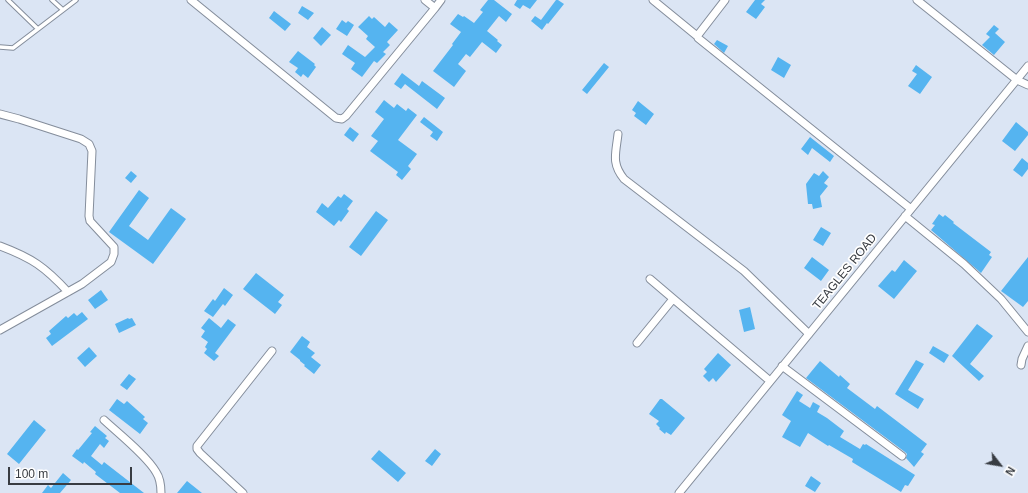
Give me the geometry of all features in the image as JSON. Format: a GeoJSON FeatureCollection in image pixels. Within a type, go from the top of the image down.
{"type":"FeatureCollection","features":[{"type":"Feature","properties":{"kind":"street"},"geometry":{"type":"LineString","coordinates":[[191,0],[336,118],[342,119],[441,0]]}},
{"type":"Feature","properties":{"kind":"street"},"geometry":{"type":"LineString","coordinates":[[425,0],[435,8]]}},
{"type":"Feature","properties":{"kind":"street"},"geometry":{"type":"LineString","coordinates":[[653,0],[911,209]]}},
{"type":"Feature","properties":{"kind":"street"},"geometry":{"type":"LineString","coordinates":[[697,36],[725,0]]}},
{"type":"Feature","properties":{"kind":"street"},"geometry":{"type":"LineString","coordinates":[[917,0],[1017,80],[1028,85]]}},
{"type":"Feature","properties":{"kind":"street","name":"TEAGLES ROAD"},"geometry":{"type":"LineString","coordinates":[[679,493],[1028,66]]}},
{"type":"Feature","properties":{"kind":"street"},"geometry":{"type":"LineString","coordinates":[[0,114],[19,118],[81,139],[89,144],[92,151],[90,221],[114,247],[114,254],[111,262],[82,284],[0,330]]}},
{"type":"Feature","properties":{"kind":"street"},"geometry":{"type":"LineString","coordinates":[[618,134],[615,163],[618,172],[624,179],[744,271],[809,334]]}},
{"type":"Feature","properties":{"kind":"street"},"geometry":{"type":"LineString","coordinates":[[905,216],[964,264],[1001,299],[1028,332]]}},
{"type":"Feature","properties":{"kind":"street"},"geometry":{"type":"LineString","coordinates":[[0,246],[37,263],[50,272],[68,292]]}},
{"type":"Feature","properties":{"kind":"street"},"geometry":{"type":"LineString","coordinates":[[650,279],[770,381]]}},
{"type":"Feature","properties":{"kind":"street"},"geometry":{"type":"LineString","coordinates":[[637,343],[673,299]]}},
{"type":"Feature","properties":{"kind":"street"},"geometry":{"type":"LineString","coordinates":[[1021,365],[1028,346]]}},
{"type":"Feature","properties":{"kind":"street"},"geometry":{"type":"LineString","coordinates":[[243,493],[197,449],[272,351]]}},
{"type":"Feature","properties":{"kind":"street"},"geometry":{"type":"LineString","coordinates":[[782,366],[902,456]]}},
{"type":"Feature","properties":{"kind":"street"},"geometry":{"type":"LineString","coordinates":[[104,420],[147,459],[156,471],[161,484],[161,493]]}},
{"type":"Feature","properties":{"kind":"lane"},"geometry":{"type":"LineString","coordinates":[[8,0],[38,29]]}},
{"type":"Feature","properties":{"kind":"lane"},"geometry":{"type":"LineString","coordinates":[[52,0],[62,10]]}},
{"type":"Feature","properties":{"kind":"lane"},"geometry":{"type":"LineString","coordinates":[[0,47],[13,48],[76,0]]}},
{"type":"Feature","properties":{"kind":"building"},"geometry":{"type":"Polygon","coordinates":[[[488,0],[494,0],[512,14],[506,22],[499,16],[487,31],[502,45],[496,53],[482,42],[470,57],[466,54],[458,64],[466,71],[454,87],[433,71],[461,32],[450,24],[458,14],[474,23],[483,12],[480,10],[488,0]]]}},
{"type":"Feature","properties":{"kind":"building"},"geometry":{"type":"Polygon","coordinates":[[[517,0],[537,0],[530,9],[523,5],[520,9],[514,5],[517,0]]]}},
{"type":"Feature","properties":{"kind":"building"},"geometry":{"type":"Polygon","coordinates":[[[556,0],[564,4],[542,30],[531,21],[535,16],[541,20],[556,0]]]}},
{"type":"Feature","properties":{"kind":"building"},"geometry":{"type":"Polygon","coordinates":[[[755,0],[765,0],[761,4],[765,7],[756,19],[746,12],[755,0]]]}},
{"type":"Feature","properties":{"kind":"building"},"geometry":{"type":"Polygon","coordinates":[[[302,6],[314,13],[308,20],[298,13],[302,6]]]}},
{"type":"Feature","properties":{"kind":"building"},"geometry":{"type":"Polygon","coordinates":[[[274,11],[291,24],[285,31],[269,18],[274,11]]]}},
{"type":"Feature","properties":{"kind":"building"},"geometry":{"type":"Polygon","coordinates":[[[369,16],[372,19],[374,17],[385,27],[389,22],[398,30],[387,42],[390,45],[383,52],[386,54],[377,63],[374,61],[362,77],[351,69],[355,63],[342,54],[348,45],[365,57],[375,47],[366,39],[368,36],[358,27],[369,16]]]}},
{"type":"Feature","properties":{"kind":"building"},"geometry":{"type":"Polygon","coordinates":[[[342,20],[346,23],[348,21],[354,25],[347,36],[336,29],[342,20]]]}},
{"type":"Feature","properties":{"kind":"building"},"geometry":{"type":"Polygon","coordinates":[[[994,25],[999,29],[995,33],[1005,42],[994,55],[982,45],[990,37],[986,34],[994,25]]]}},
{"type":"Feature","properties":{"kind":"building"},"geometry":{"type":"Polygon","coordinates":[[[322,27],[331,35],[321,46],[313,38],[322,27]]]}},
{"type":"Feature","properties":{"kind":"building"},"geometry":{"type":"Polygon","coordinates":[[[717,40],[728,46],[724,53],[714,44],[717,40]]]}},
{"type":"Feature","properties":{"kind":"building"},"geometry":{"type":"Polygon","coordinates":[[[298,51],[315,64],[314,65],[316,67],[308,78],[303,74],[301,77],[295,72],[298,68],[289,62],[298,51]]]}},
{"type":"Feature","properties":{"kind":"building"},"geometry":{"type":"Polygon","coordinates":[[[778,57],[791,65],[784,78],[771,70],[778,57]]]}},
{"type":"Feature","properties":{"kind":"building"},"geometry":{"type":"Polygon","coordinates":[[[604,63],[609,67],[587,94],[582,90],[604,63]]]}},
{"type":"Feature","properties":{"kind":"building"},"geometry":{"type":"Polygon","coordinates":[[[916,65],[932,77],[920,94],[908,86],[917,74],[912,71],[916,65]]]}},
{"type":"Feature","properties":{"kind":"building"},"geometry":{"type":"Polygon","coordinates":[[[402,73],[419,86],[422,81],[445,98],[437,109],[405,84],[401,89],[394,84],[402,73]]]}},
{"type":"Feature","properties":{"kind":"building"},"geometry":{"type":"Polygon","coordinates":[[[384,100],[394,108],[397,104],[406,111],[408,108],[417,115],[398,140],[417,154],[408,166],[411,169],[402,180],[396,175],[398,172],[370,151],[378,141],[371,136],[384,119],[375,112],[384,100]]]}},
{"type":"Feature","properties":{"kind":"building"},"geometry":{"type":"Polygon","coordinates":[[[638,101],[654,114],[646,125],[634,116],[636,113],[632,110],[638,101]]]}},
{"type":"Feature","properties":{"kind":"building"},"geometry":{"type":"Polygon","coordinates":[[[424,117],[443,132],[437,141],[430,136],[433,132],[420,122],[424,117]]]}},
{"type":"Feature","properties":{"kind":"building"},"geometry":{"type":"Polygon","coordinates":[[[1016,122],[1028,132],[1028,135],[1015,151],[1002,141],[1016,122]]]}},
{"type":"Feature","properties":{"kind":"building"},"geometry":{"type":"Polygon","coordinates":[[[350,127],[359,134],[353,142],[344,135],[350,127]]]}},
{"type":"Feature","properties":{"kind":"building"},"geometry":{"type":"Polygon","coordinates":[[[810,137],[834,156],[830,162],[812,148],[808,155],[801,149],[810,137]]]}},
{"type":"Feature","properties":{"kind":"building"},"geometry":{"type":"Polygon","coordinates":[[[1022,158],[1028,163],[1028,169],[1022,177],[1013,170],[1022,158]]]}},
{"type":"Feature","properties":{"kind":"building"},"geometry":{"type":"Polygon","coordinates":[[[131,171],[137,176],[131,183],[125,178],[131,171]]]}},
{"type":"Feature","properties":{"kind":"building"},"geometry":{"type":"Polygon","coordinates":[[[823,171],[829,177],[824,183],[828,186],[820,196],[822,207],[813,209],[812,204],[808,204],[806,184],[814,173],[819,176],[823,171]]]}},
{"type":"Feature","properties":{"kind":"building"},"geometry":{"type":"Polygon","coordinates":[[[139,190],[149,198],[129,226],[148,240],[171,208],[186,219],[153,264],[109,232],[139,190]]]}},
{"type":"Feature","properties":{"kind":"building"},"geometry":{"type":"Polygon","coordinates":[[[344,194],[353,201],[347,209],[349,211],[341,222],[339,220],[334,226],[316,212],[322,203],[328,208],[338,196],[341,198],[344,194]]]}},
{"type":"Feature","properties":{"kind":"building"},"geometry":{"type":"Polygon","coordinates":[[[376,211],[388,220],[361,256],[349,247],[376,211]]]}},
{"type":"Feature","properties":{"kind":"building"},"geometry":{"type":"Polygon","coordinates":[[[939,214],[943,217],[945,215],[954,222],[953,223],[991,252],[989,255],[992,257],[981,273],[931,230],[935,225],[932,224],[939,214]]]}},
{"type":"Feature","properties":{"kind":"building"},"geometry":{"type":"Polygon","coordinates":[[[821,227],[831,233],[823,246],[813,240],[821,227]]]}},
{"type":"Feature","properties":{"kind":"building"},"geometry":{"type":"Polygon","coordinates":[[[812,257],[829,270],[821,281],[804,268],[812,257]]]}},
{"type":"Feature","properties":{"kind":"building"},"geometry":{"type":"Polygon","coordinates":[[[1028,257],[1028,301],[1023,307],[1001,291],[1028,257]]]}},
{"type":"Feature","properties":{"kind":"building"},"geometry":{"type":"Polygon","coordinates":[[[904,260],[917,271],[894,299],[878,286],[892,270],[895,272],[904,260]]]}},
{"type":"Feature","properties":{"kind":"building"},"geometry":{"type":"Polygon","coordinates":[[[256,273],[284,295],[278,302],[282,305],[275,314],[243,289],[256,273]]]}},
{"type":"Feature","properties":{"kind":"building"},"geometry":{"type":"Polygon","coordinates":[[[224,288],[233,295],[225,306],[223,304],[213,317],[204,311],[213,299],[215,301],[224,288]]]}},
{"type":"Feature","properties":{"kind":"building"},"geometry":{"type":"Polygon","coordinates":[[[101,290],[108,300],[95,309],[88,300],[101,290]]]}},
{"type":"Feature","properties":{"kind":"building"},"geometry":{"type":"Polygon","coordinates":[[[750,307],[755,329],[744,332],[739,310],[750,307]]]}},
{"type":"Feature","properties":{"kind":"building"},"geometry":{"type":"Polygon","coordinates":[[[82,312],[88,319],[52,346],[46,338],[51,334],[49,331],[66,316],[68,318],[74,313],[77,316],[82,312]]]}},
{"type":"Feature","properties":{"kind":"building"},"geometry":{"type":"Polygon","coordinates":[[[128,318],[132,318],[136,325],[119,333],[115,324],[128,318]]]}},
{"type":"Feature","properties":{"kind":"building"},"geometry":{"type":"Polygon","coordinates":[[[209,318],[221,328],[228,319],[236,325],[215,353],[219,356],[214,361],[204,353],[207,349],[205,347],[208,342],[201,337],[205,331],[201,328],[209,318]]]}},
{"type":"Feature","properties":{"kind":"building"},"geometry":{"type":"Polygon","coordinates":[[[977,324],[993,336],[970,364],[984,376],[979,381],[952,356],[977,324]]]}},
{"type":"Feature","properties":{"kind":"building"},"geometry":{"type":"Polygon","coordinates":[[[302,336],[310,342],[307,347],[315,353],[311,357],[321,365],[314,374],[290,352],[302,336]]]}},
{"type":"Feature","properties":{"kind":"building"},"geometry":{"type":"Polygon","coordinates":[[[933,346],[949,355],[944,363],[929,353],[933,346]]]}},
{"type":"Feature","properties":{"kind":"building"},"geometry":{"type":"Polygon","coordinates":[[[89,347],[97,356],[85,367],[77,358],[89,347]]]}},
{"type":"Feature","properties":{"kind":"building"},"geometry":{"type":"Polygon","coordinates":[[[718,353],[731,365],[716,382],[713,378],[709,382],[703,376],[707,372],[704,369],[718,353]]]}},
{"type":"Feature","properties":{"kind":"building"},"geometry":{"type":"Polygon","coordinates":[[[916,360],[924,364],[908,390],[924,399],[918,409],[895,394],[916,360]]]}},
{"type":"Feature","properties":{"kind":"building"},"geometry":{"type":"Polygon","coordinates":[[[820,361],[850,384],[847,388],[875,409],[877,406],[927,444],[921,452],[924,454],[914,467],[906,458],[907,454],[905,452],[806,378],[820,361]]]}},
{"type":"Feature","properties":{"kind":"building"},"geometry":{"type":"Polygon","coordinates":[[[129,374],[136,379],[127,390],[120,385],[129,374]]]}},
{"type":"Feature","properties":{"kind":"building"},"geometry":{"type":"Polygon","coordinates":[[[797,391],[803,395],[799,401],[810,408],[813,402],[820,406],[817,412],[844,431],[840,437],[860,449],[863,444],[866,444],[915,475],[908,486],[905,485],[901,492],[852,462],[853,459],[829,445],[828,446],[808,433],[800,447],[782,437],[791,421],[782,415],[797,391]]]}},
{"type":"Feature","properties":{"kind":"building"},"geometry":{"type":"Polygon","coordinates":[[[117,399],[124,404],[127,401],[145,417],[143,419],[148,423],[140,434],[109,410],[117,399]]]}},
{"type":"Feature","properties":{"kind":"building"},"geometry":{"type":"Polygon","coordinates":[[[660,399],[662,399],[685,418],[671,435],[666,432],[665,434],[659,429],[660,428],[656,424],[659,421],[649,414],[660,399]]]}},
{"type":"Feature","properties":{"kind":"building"},"geometry":{"type":"Polygon","coordinates":[[[34,420],[46,430],[19,464],[7,454],[34,420]]]}},
{"type":"Feature","properties":{"kind":"building"},"geometry":{"type":"Polygon","coordinates":[[[95,426],[107,436],[105,438],[109,441],[104,448],[100,444],[91,456],[102,465],[104,462],[144,493],[120,493],[95,474],[96,472],[84,462],[83,464],[72,456],[92,433],[90,432],[95,426]]]}},
{"type":"Feature","properties":{"kind":"building"},"geometry":{"type":"Polygon","coordinates":[[[435,449],[441,454],[432,466],[425,461],[435,449]]]}},
{"type":"Feature","properties":{"kind":"building"},"geometry":{"type":"Polygon","coordinates":[[[379,450],[406,473],[398,482],[371,459],[379,450]]]}},
{"type":"Feature","properties":{"kind":"building"},"geometry":{"type":"Polygon","coordinates":[[[63,473],[71,480],[60,493],[42,493],[48,485],[51,488],[63,473]]]}},
{"type":"Feature","properties":{"kind":"building"},"geometry":{"type":"Polygon","coordinates":[[[811,476],[821,483],[815,492],[805,486],[811,476]]]}},
{"type":"Feature","properties":{"kind":"building"},"geometry":{"type":"Polygon","coordinates":[[[187,481],[202,493],[177,493],[187,481]]]}}]}
